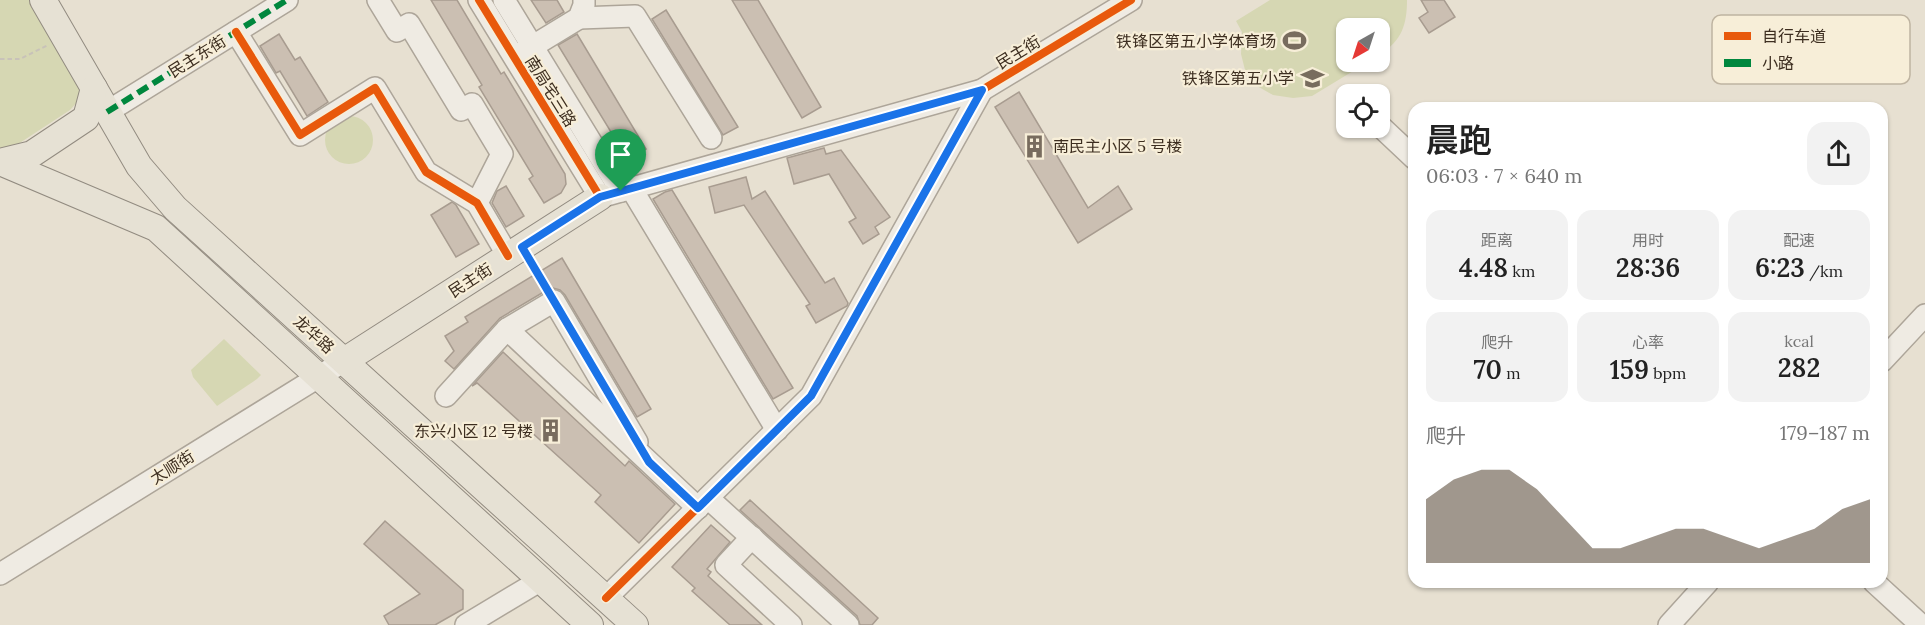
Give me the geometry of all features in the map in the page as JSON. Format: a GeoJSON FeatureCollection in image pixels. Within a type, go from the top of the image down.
{"type":"FeatureCollection","features":[{"type":"Feature","properties":{"kind":"main road","name":"龙华路"},"geometry":{"type":"LineString","coordinates":[[43,0],[139,166],[175,208],[635,625]]}},
{"type":"Feature","properties":{"kind":"main road"},"geometry":{"type":"LineString","coordinates":[[0,162],[32,154],[86,118],[94,88]]}},
{"type":"Feature","properties":{"kind":"main road","name":"龙华路"},"geometry":{"type":"LineString","coordinates":[[0,162],[156,228],[590,625]]}},
{"type":"Feature","properties":{"kind":"main road","name":"民主街"},"geometry":{"type":"LineString","coordinates":[[344,361],[515,251],[618,192]]}},
{"type":"Feature","properties":{"kind":"street","name":"民主东街"},"geometry":{"type":"LineString","coordinates":[[107,112],[286,0]]}},
{"type":"Feature","properties":{"kind":"street"},"geometry":{"type":"LineString","coordinates":[[378,0],[398,32],[409,24],[461,110],[472,104],[502,154],[477,203]]}},
{"type":"Feature","properties":{"kind":"street","name":"南局宅三路"},"geometry":{"type":"LineString","coordinates":[[479,0],[523,52],[777,430]]}},
{"type":"Feature","properties":{"kind":"street","name":"南局宅三路"},"geometry":{"type":"LineString","coordinates":[[504,0],[523,52]]}},
{"type":"Feature","properties":{"kind":"street"},"geometry":{"type":"LineString","coordinates":[[609,17],[637,0]]}},
{"type":"Feature","properties":{"kind":"street","name":"民主街"},"geometry":{"type":"LineString","coordinates":[[618,192],[982,90],[1131,0]]}},
{"type":"Feature","properties":{"kind":"street"},"geometry":{"type":"LineString","coordinates":[[523,52],[581,9],[609,17],[635,16],[711,138]]}},
{"type":"Feature","properties":{"kind":"street"},"geometry":{"type":"LineString","coordinates":[[236,32],[300,135],[375,88],[426,172],[477,203],[515,251]]}},
{"type":"Feature","properties":{"kind":"street"},"geometry":{"type":"LineString","coordinates":[[606,598],[811,396],[982,90]]}},
{"type":"Feature","properties":{"kind":"street"},"geometry":{"type":"LineString","coordinates":[[1390,135],[1408,152]]}},
{"type":"Feature","properties":{"kind":"street"},"geometry":{"type":"LineString","coordinates":[[446,396],[507,329],[554,302],[649,462]]}},
{"type":"Feature","properties":{"kind":"street"},"geometry":{"type":"LineString","coordinates":[[1888,355],[1925,315]]}},
{"type":"Feature","properties":{"kind":"street"},"geometry":{"type":"LineString","coordinates":[[507,329],[649,462],[752,537],[848,625]]}},
{"type":"Feature","properties":{"kind":"street","name":"太顺街"},"geometry":{"type":"LineString","coordinates":[[0,574],[344,361]]}},
{"type":"Feature","properties":{"kind":"street"},"geometry":{"type":"LineString","coordinates":[[752,537],[726,565],[791,625]]}},
{"type":"Feature","properties":{"kind":"street"},"geometry":{"type":"LineString","coordinates":[[466,625],[541,580]]}},
{"type":"Feature","properties":{"kind":"street"},"geometry":{"type":"LineString","coordinates":[[1669,625],[1703,588]]}},
{"type":"Feature","properties":{"kind":"street"},"geometry":{"type":"LineString","coordinates":[[1881,588],[1921,625]]}},
{"type":"Feature","properties":{"kind":"path"},"geometry":{"type":"LineString","coordinates":[[0,59],[20,59],[64,36]]}},
{"type":"Feature","properties":{"kind":"path"},"geometry":{"type":"LineString","coordinates":[[515,251],[554,302]]}},
{"type":"Feature","properties":{"kind":"green space"},"geometry":{"type":"Polygon","coordinates":[[[0,0],[29,0],[79,80],[80,92],[79,100],[70,110],[12,148],[0,150],[0,0]]]}},
{"type":"Feature","properties":{"kind":"green space","name":"铁锋区第五小学体育场"},"geometry":{"type":"Polygon","coordinates":[[[1270,0],[1407,0],[1402,31],[1390,46],[1390,18],[1336,18],[1336,72],[1352,72],[1312,96],[1293,98],[1273,95],[1257,86],[1245,70],[1241,54],[1242,32],[1236,21],[1270,0]]]}},
{"type":"Feature","properties":{"kind":"green space"},"geometry":{"type":"Polygon","coordinates":[[[344,116],[354,116],[369,126],[373,140],[372,149],[363,160],[354,164],[344,164],[329,154],[325,145],[325,135],[335,120],[344,116]]]}},
{"type":"Feature","properties":{"kind":"green space"},"geometry":{"type":"Polygon","coordinates":[[[224,339],[261,375],[217,406],[193,377],[191,370],[224,339]]]}},
{"type":"Feature","properties":{"kind":"building"},"geometry":{"type":"Polygon","coordinates":[[[431,0],[457,0],[501,74],[504,72],[565,174],[566,184],[561,193],[544,203],[529,179],[533,176],[479,87],[482,85],[431,0]]]}},
{"type":"Feature","properties":{"kind":"building"},"geometry":{"type":"Polygon","coordinates":[[[531,0],[557,0],[564,12],[546,23],[531,0]]]}},
{"type":"Feature","properties":{"kind":"building"},"geometry":{"type":"Polygon","coordinates":[[[732,0],[758,0],[821,107],[802,118],[732,0]]]}},
{"type":"Feature","properties":{"kind":"building"},"geometry":{"type":"Polygon","coordinates":[[[1421,0],[1444,0],[1455,17],[1429,33],[1419,18],[1428,12],[1421,0]]]}},
{"type":"Feature","properties":{"kind":"building"},"geometry":{"type":"Polygon","coordinates":[[[666,10],[738,127],[723,135],[652,19],[666,10]]]}},
{"type":"Feature","properties":{"kind":"building"},"geometry":{"type":"Polygon","coordinates":[[[279,34],[295,60],[300,57],[328,102],[307,116],[280,71],[276,73],[260,46],[279,34]]]}},
{"type":"Feature","properties":{"kind":"building"},"geometry":{"type":"Polygon","coordinates":[[[577,34],[646,149],[628,160],[558,45],[577,34]]]}},
{"type":"Feature","properties":{"kind":"building","name":"南民主小区 5 号楼"},"geometry":{"type":"Polygon","coordinates":[[[1019,92],[1088,208],[1118,186],[1132,209],[1078,243],[995,107],[1019,92]]]}},
{"type":"Feature","properties":{"kind":"building"},"geometry":{"type":"Polygon","coordinates":[[[824,148],[826,154],[841,150],[890,217],[875,227],[879,234],[863,244],[849,222],[856,218],[829,174],[794,184],[787,158],[824,148]]]}},
{"type":"Feature","properties":{"kind":"building"},"geometry":{"type":"Polygon","coordinates":[[[746,177],[752,199],[765,191],[825,283],[834,278],[848,303],[847,306],[816,323],[806,306],[810,304],[744,205],[715,213],[709,187],[746,177]]]}},
{"type":"Feature","properties":{"kind":"building"},"geometry":{"type":"Polygon","coordinates":[[[506,186],[524,216],[506,227],[492,203],[497,191],[506,186]]]}},
{"type":"Feature","properties":{"kind":"building"},"geometry":{"type":"Polygon","coordinates":[[[672,190],[793,388],[773,399],[653,199],[672,190]]]}},
{"type":"Feature","properties":{"kind":"building"},"geometry":{"type":"Polygon","coordinates":[[[452,202],[479,244],[456,257],[431,215],[452,202]]]}},
{"type":"Feature","properties":{"kind":"building"},"geometry":{"type":"Polygon","coordinates":[[[562,258],[651,409],[637,417],[560,290],[553,288],[547,290],[500,318],[454,369],[445,361],[454,351],[445,336],[468,322],[465,317],[562,258]]]}},
{"type":"Feature","properties":{"kind":"building","name":"东兴小区 12 号楼"},"geometry":{"type":"Polygon","coordinates":[[[503,352],[625,466],[629,461],[675,504],[639,543],[595,502],[601,495],[477,383],[472,386],[503,352]]]}},
{"type":"Feature","properties":{"kind":"building"},"geometry":{"type":"Polygon","coordinates":[[[750,500],[878,618],[872,625],[860,625],[857,616],[740,510],[750,500]]]}},
{"type":"Feature","properties":{"kind":"building"},"geometry":{"type":"Polygon","coordinates":[[[385,521],[463,590],[463,609],[435,625],[389,625],[384,616],[420,594],[364,544],[385,521]]]}},
{"type":"Feature","properties":{"kind":"building"},"geometry":{"type":"Polygon","coordinates":[[[711,525],[730,542],[707,569],[711,572],[708,576],[762,625],[730,625],[692,591],[695,588],[672,567],[711,525]]]}},
{"type":"Feature","properties":{"kind":"marked path"},"geometry":{"type":"LineString","coordinates":[[107,112],[287,0]]}},
{"type":"Feature","properties":{"kind":"cycle path"},"geometry":{"type":"LineString","coordinates":[[479,0],[600,197],[982,90],[1131,0]]}},
{"type":"Feature","properties":{"kind":"cycle path"},"geometry":{"type":"LineString","coordinates":[[236,32],[300,135],[375,88],[426,172],[477,203],[508,256]]}},
{"type":"Feature","properties":{"kind":"cycle path"},"geometry":{"type":"LineString","coordinates":[[606,598],[811,396],[982,90]]}},
{"type":"Feature","properties":{"kind":"place","name":"铁锋区第五小学体育场"},"geometry":{"type":"Point","coordinates":[1294,41]}},
{"type":"Feature","properties":{"kind":"place","name":"铁锋区第五小学"},"geometry":{"type":"Point","coordinates":[1312,78]}},
{"type":"Feature","properties":{"kind":"place","name":"南民主小区 5 号楼"},"geometry":{"type":"Point","coordinates":[1035,146]}},
{"type":"Feature","properties":{"kind":"place","name":"东兴小区 12 号楼"},"geometry":{"type":"Point","coordinates":[551,431]}},
{"type":"Feature","properties":{"kind":"route"},"geometry":{"type":"LineString","coordinates":[[982,90],[811,396],[698,508],[649,462],[522,247],[600,197],[621,191],[982,90]]}}]}
